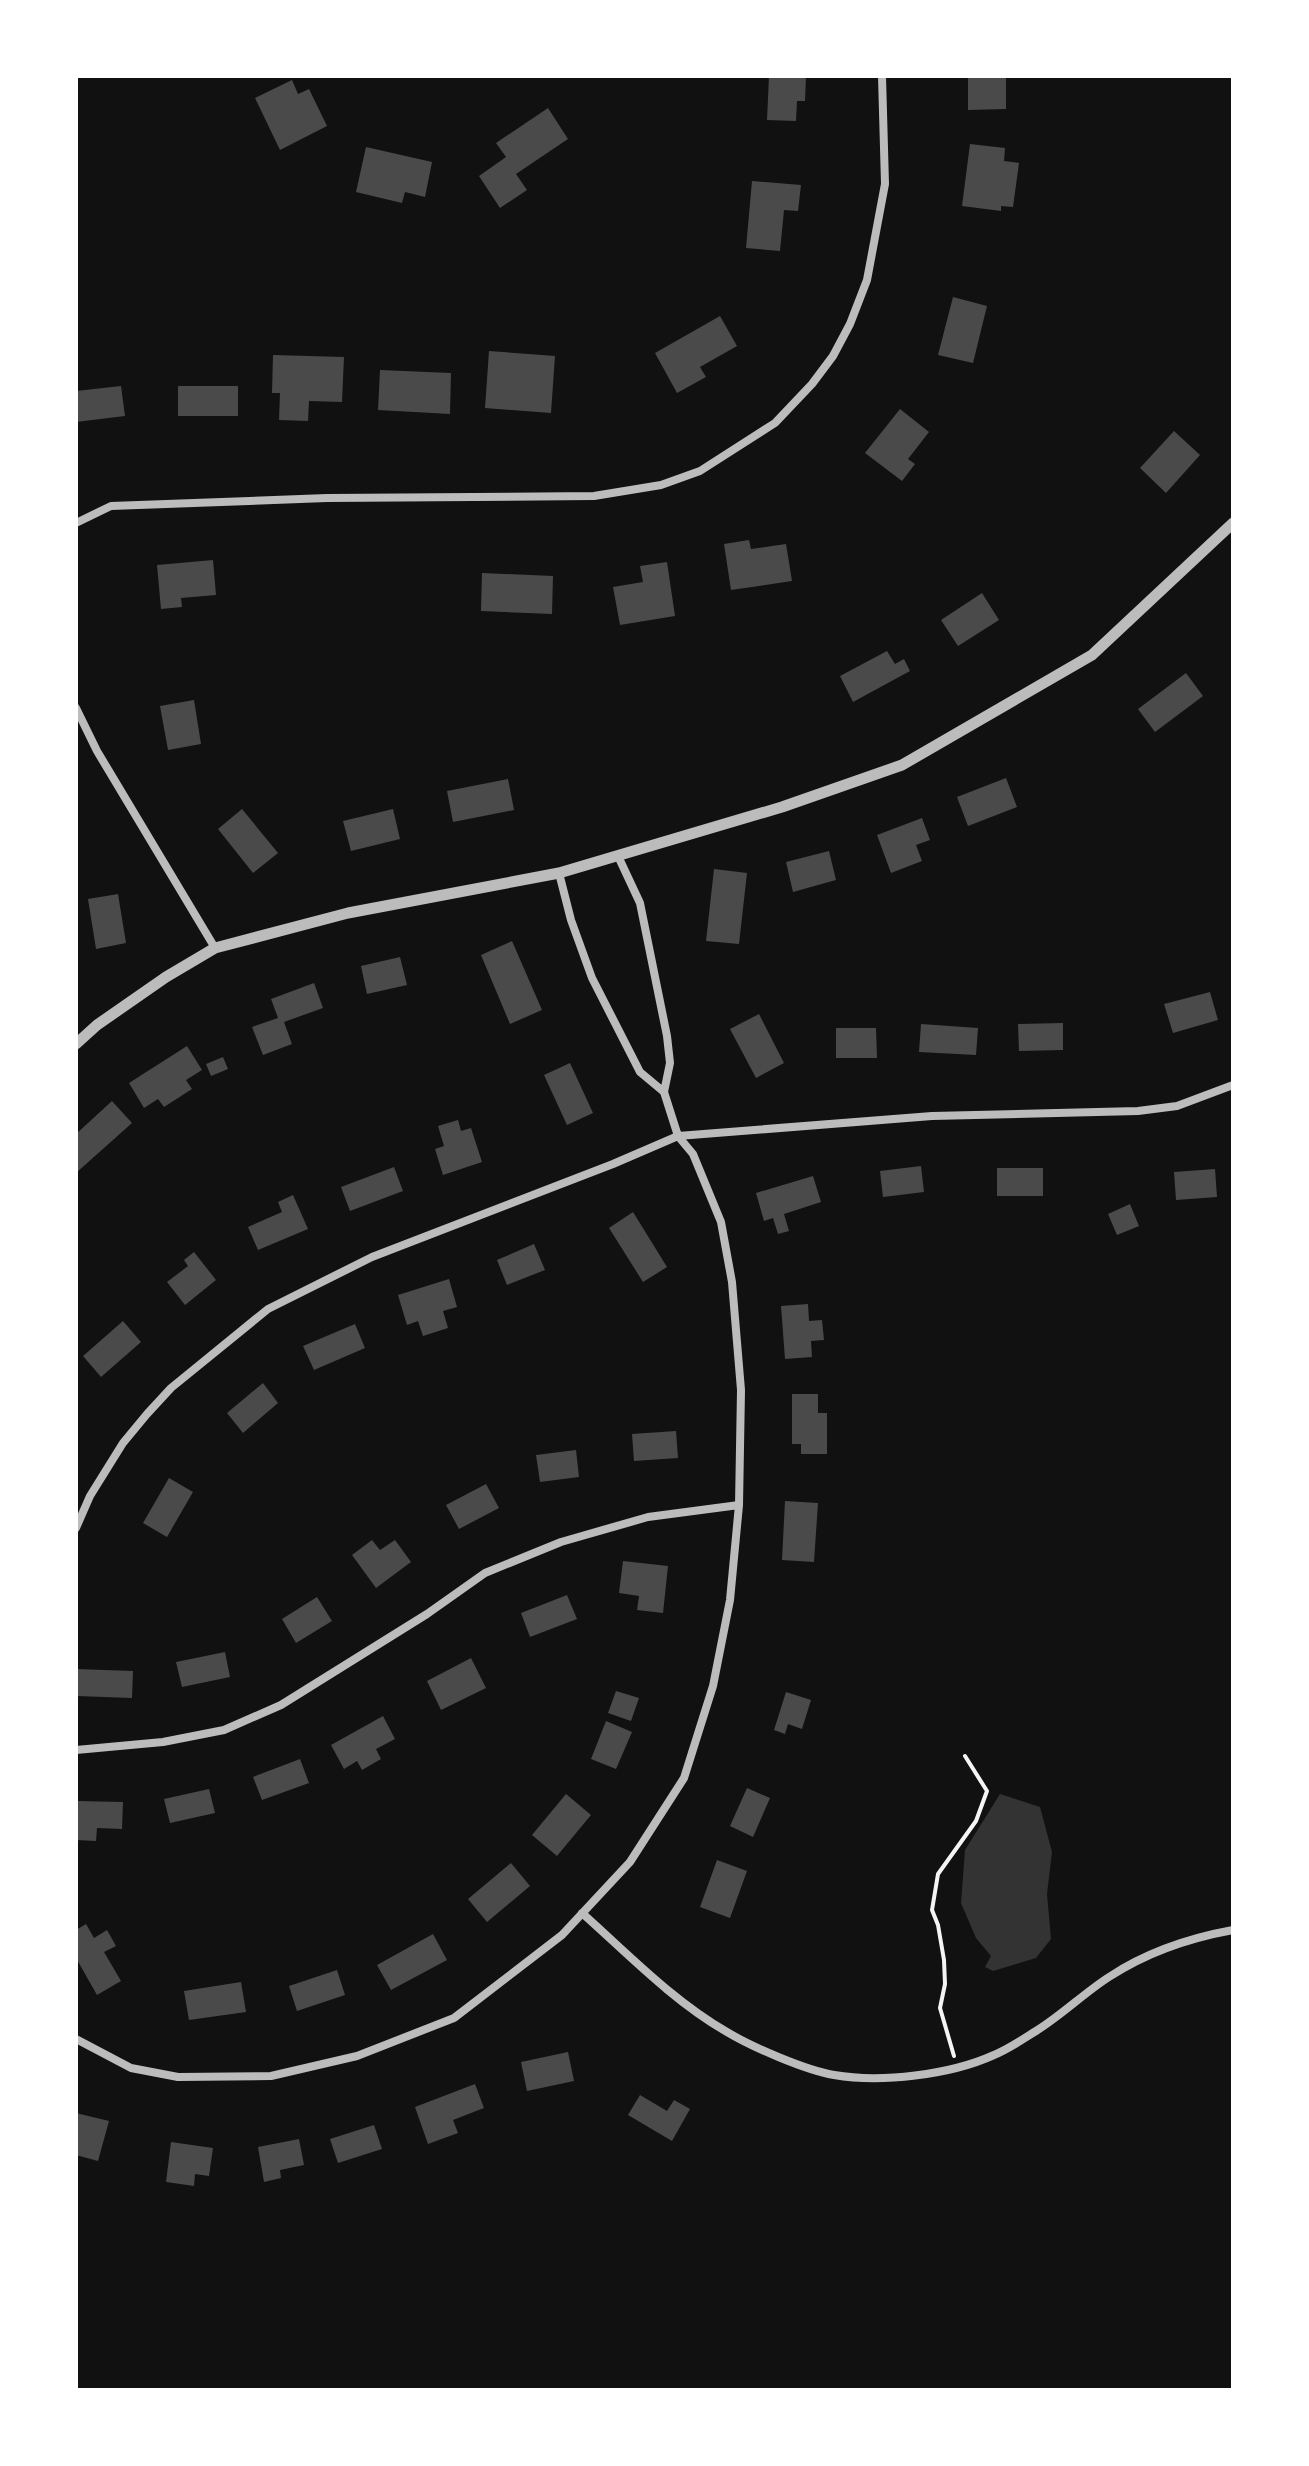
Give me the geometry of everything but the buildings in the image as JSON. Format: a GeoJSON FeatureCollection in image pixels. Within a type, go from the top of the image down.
{"type":"FeatureCollection","features":[{"type":"Feature","properties":{"kind":"street"},"geometry":{"type":"LineString","coordinates":[[76,523],[111,506],[327,498],[594,496],[661,485],[700,471],[775,423],[812,384],[833,356],[850,324],[867,280],[885,184],[882,76]]}},
{"type":"Feature","properties":{"kind":"street"},"geometry":{"type":"LineString","coordinates":[[76,1044],[97,1025],[166,977],[215,948],[348,913],[559,873],[782,807],[902,765],[1092,655],[1233,523]]}},
{"type":"Feature","properties":{"kind":"street"},"geometry":{"type":"LineString","coordinates":[[76,708],[97,751],[215,948]]}},
{"type":"Feature","properties":{"kind":"street"},"geometry":{"type":"LineString","coordinates":[[76,2039],[131,2068],[178,2077],[271,2076],[357,2056],[454,2018],[562,1935],[630,1862],[684,1778],[713,1686],[730,1600],[739,1505],[741,1390],[732,1282],[721,1222],[693,1154],[678,1136],[664,1092],[670,1063],[667,1036],[640,903],[618,856]]}},
{"type":"Feature","properties":{"kind":"street"},"geometry":{"type":"LineString","coordinates":[[559,873],[571,920],[592,978],[640,1072],[664,1092]]}},
{"type":"Feature","properties":{"kind":"street"},"geometry":{"type":"LineString","coordinates":[[76,1528],[90,1496],[123,1443],[147,1414],[171,1388],[268,1309],[372,1257],[678,1136],[932,1116],[1138,1111],[1177,1106],[1216,1094],[1233,1085]]}},
{"type":"Feature","properties":{"kind":"street"},"geometry":{"type":"LineString","coordinates":[[76,1750],[163,1742],[224,1730],[281,1705],[427,1614],[485,1573],[561,1542],[648,1517],[739,1505]]}},
{"type":"Feature","properties":{"kind":"street"},"geometry":{"type":"LineString","coordinates":[[582,1913],[691,2008],[728,2033],[789,2061],[832,2075],[875,2078],[910,2076],[993,2056],[1040,2029],[1110,1976],[1156,1951],[1233,1930]]}},
{"type":"Feature","properties":{"kind":"path"},"geometry":{"type":"LineString","coordinates":[[957,2066],[940,2008],[945,1984],[944,1960],[932,1910],[938,1874],[976,1821],[987,1791],[965,1756]]}},
{"type":"Feature","properties":{"kind":"shaded area"},"geometry":{"type":"Polygon","coordinates":[[[1000,1794],[1040,1807],[1052,1852],[1047,1894],[1051,1939],[1036,1958],[993,1971],[985,1967],[991,1956],[976,1938],[961,1903],[965,1850],[1000,1794]]]}}]}
